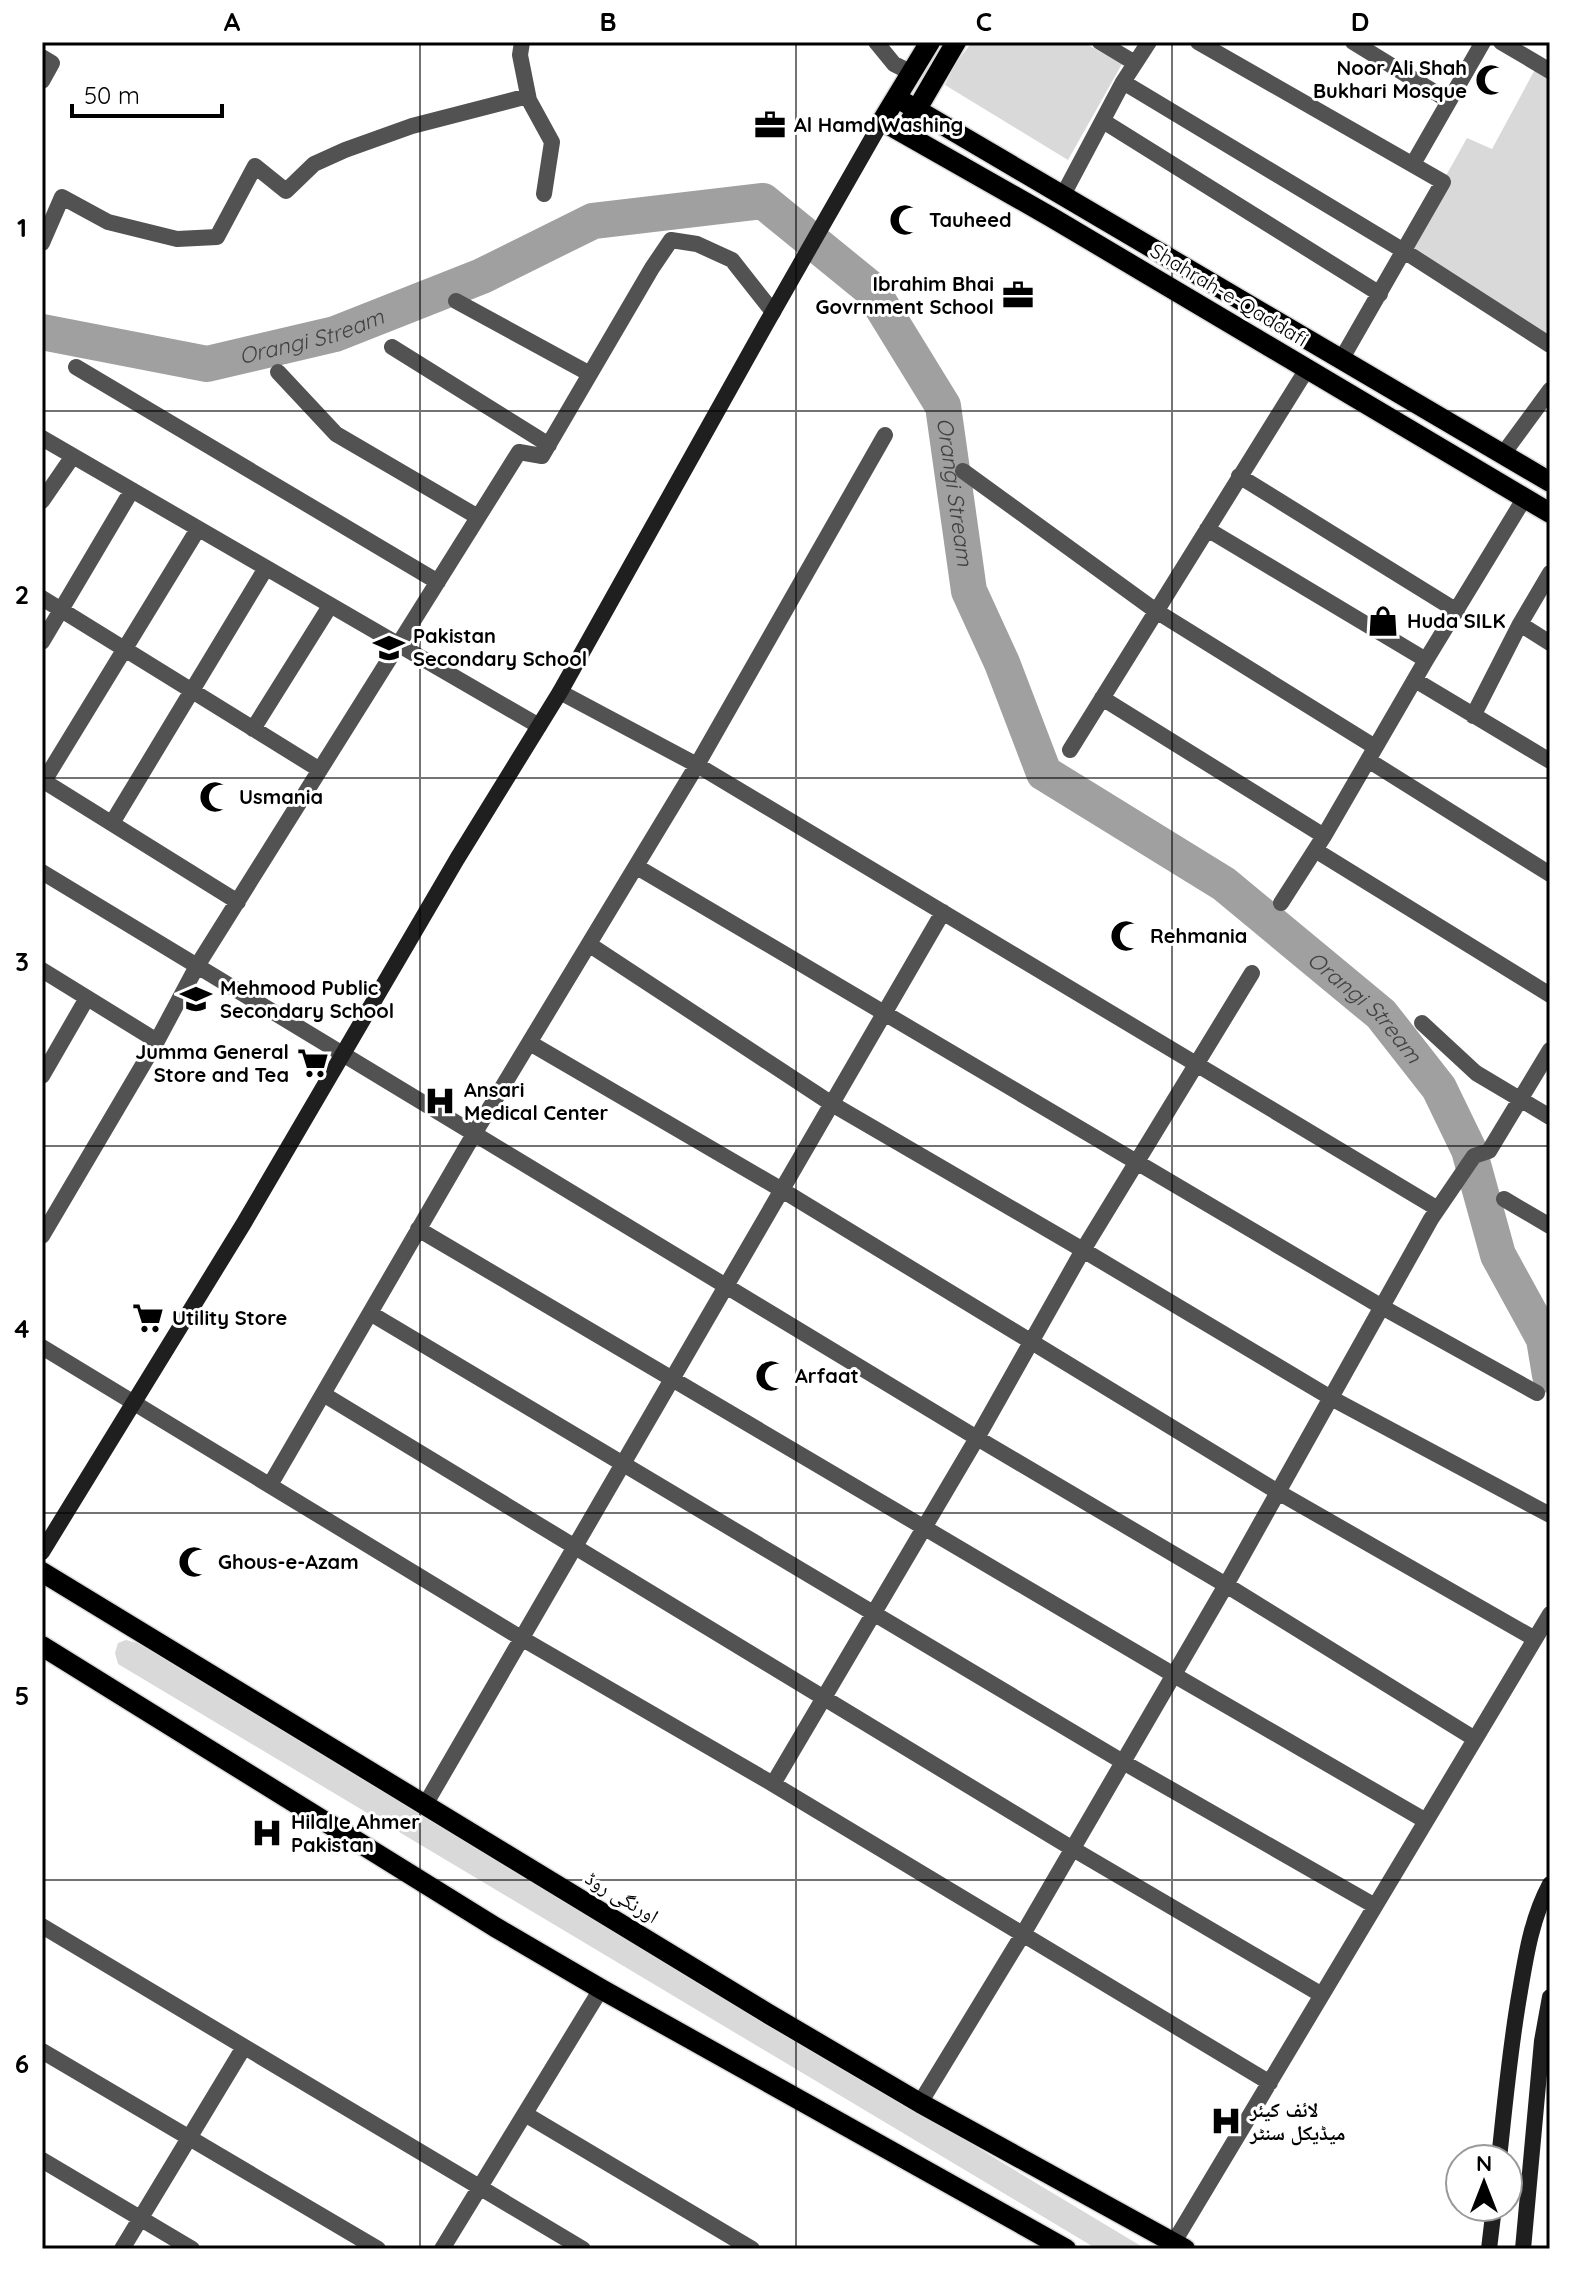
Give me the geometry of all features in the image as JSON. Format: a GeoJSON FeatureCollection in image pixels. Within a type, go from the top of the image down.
{"type":"FeatureCollection","features":[{"type":"Feature","properties":{"kind":"main road"},"geometry":{"type":"LineString","coordinates":[[42,1552],[244,1223],[560,692],[769,318],[930,42]]}},
{"type":"Feature","properties":{"kind":"main road"},"geometry":{"type":"LineString","coordinates":[[904,131],[956,42]]}},
{"type":"Feature","properties":{"kind":"main road","name":"Shahrah-e-Qaddafi"},"geometry":{"type":"LineString","coordinates":[[897,98],[1550,482]]}},
{"type":"Feature","properties":{"kind":"main road","name":"Shahrah-e-Qaddafi"},"geometry":{"type":"LineString","coordinates":[[882,121],[904,131],[1550,513]]}},
{"type":"Feature","properties":{"kind":"main road","name":"اورنگی روڈ"},"geometry":{"type":"LineString","coordinates":[[42,1572],[920,2103],[1179,2246]]}},
{"type":"Feature","properties":{"kind":"main road"},"geometry":{"type":"LineString","coordinates":[[42,1646],[601,1989],[1055,2246]]}},
{"type":"Feature","properties":{"kind":"main road"},"geometry":{"type":"LineString","coordinates":[[1501,2143],[1512,2037],[1527,1948],[1542,1899],[1550,1884]]}},
{"type":"Feature","properties":{"kind":"main road"},"geometry":{"type":"LineString","coordinates":[[1523,2249],[1542,2041],[1550,1997]]}},
{"type":"Feature","properties":{"kind":"main road"},"geometry":{"type":"LineString","coordinates":[[1489,2249],[1492,2223]]}},
{"type":"Feature","properties":{"kind":"street"},"geometry":{"type":"LineString","coordinates":[[522,42],[520,55],[528,96],[552,142],[544,194]]}},
{"type":"Feature","properties":{"kind":"street"},"geometry":{"type":"LineString","coordinates":[[876,42],[894,64],[912,73]]}},
{"type":"Feature","properties":{"kind":"street"},"geometry":{"type":"LineString","coordinates":[[1100,42],[1135,63]]}},
{"type":"Feature","properties":{"kind":"street"},"geometry":{"type":"LineString","coordinates":[[1063,195],[1123,82],[1149,42]]}},
{"type":"Feature","properties":{"kind":"street"},"geometry":{"type":"LineString","coordinates":[[1198,42],[1443,182],[1341,360]]}},
{"type":"Feature","properties":{"kind":"street"},"geometry":{"type":"LineString","coordinates":[[1353,42],[1449,101]]}},
{"type":"Feature","properties":{"kind":"street"},"geometry":{"type":"LineString","coordinates":[[1413,164],[1483,42]]}},
{"type":"Feature","properties":{"kind":"street"},"geometry":{"type":"LineString","coordinates":[[1501,42],[1550,71]]}},
{"type":"Feature","properties":{"kind":"street"},"geometry":{"type":"LineString","coordinates":[[42,57],[52,63],[42,81]]}},
{"type":"Feature","properties":{"kind":"street"},"geometry":{"type":"LineString","coordinates":[[1123,82],[1404,251],[1550,345]]}},
{"type":"Feature","properties":{"kind":"street"},"geometry":{"type":"LineString","coordinates":[[42,243],[62,197],[108,222],[177,239],[217,237],[255,166],[286,191],[314,164],[345,150],[412,126],[528,96]]}},
{"type":"Feature","properties":{"kind":"street"},"geometry":{"type":"LineString","coordinates":[[1103,121],[1380,294]]}},
{"type":"Feature","properties":{"kind":"street"},"geometry":{"type":"LineString","coordinates":[[42,1236],[157,1041],[197,966],[519,452],[542,456],[671,240],[697,244],[732,260],[769,318]]}},
{"type":"Feature","properties":{"kind":"street"},"geometry":{"type":"LineString","coordinates":[[456,301],[590,374]]}},
{"type":"Feature","properties":{"kind":"street"},"geometry":{"type":"LineString","coordinates":[[392,347],[549,445]]}},
{"type":"Feature","properties":{"kind":"street"},"geometry":{"type":"LineString","coordinates":[[76,367],[438,582]]}},
{"type":"Feature","properties":{"kind":"street"},"geometry":{"type":"LineString","coordinates":[[1070,750],[1307,369]]}},
{"type":"Feature","properties":{"kind":"street"},"geometry":{"type":"LineString","coordinates":[[278,372],[336,434],[478,517]]}},
{"type":"Feature","properties":{"kind":"street"},"geometry":{"type":"LineString","coordinates":[[1503,454],[1550,390]]}},
{"type":"Feature","properties":{"kind":"street"},"geometry":{"type":"LineString","coordinates":[[270,1485],[474,1134],[697,765],[885,435]]}},
{"type":"Feature","properties":{"kind":"street"},"geometry":{"type":"LineString","coordinates":[[42,438],[539,726]]}},
{"type":"Feature","properties":{"kind":"street"},"geometry":{"type":"LineString","coordinates":[[42,501],[73,456]]}},
{"type":"Feature","properties":{"kind":"street"},"geometry":{"type":"LineString","coordinates":[[963,471],[1156,611],[1550,874]]}},
{"type":"Feature","properties":{"kind":"street"},"geometry":{"type":"LineString","coordinates":[[1239,476],[1457,611]]}},
{"type":"Feature","properties":{"kind":"street"},"geometry":{"type":"LineString","coordinates":[[42,642],[132,490]]}},
{"type":"Feature","properties":{"kind":"street"},"geometry":{"type":"LineString","coordinates":[[1281,903],[1320,843],[1524,499]]}},
{"type":"Feature","properties":{"kind":"street"},"geometry":{"type":"LineString","coordinates":[[198,529],[43,780],[238,902]]}},
{"type":"Feature","properties":{"kind":"street"},"geometry":{"type":"LineString","coordinates":[[1207,529],[1426,660]]}},
{"type":"Feature","properties":{"kind":"street"},"geometry":{"type":"LineString","coordinates":[[112,823],[266,568]]}},
{"type":"Feature","properties":{"kind":"street"},"geometry":{"type":"LineString","coordinates":[[1473,716],[1550,573]]}},
{"type":"Feature","properties":{"kind":"street"},"geometry":{"type":"LineString","coordinates":[[42,598],[320,770]]}},
{"type":"Feature","properties":{"kind":"street"},"geometry":{"type":"LineString","coordinates":[[253,729],[330,606]]}},
{"type":"Feature","properties":{"kind":"street"},"geometry":{"type":"LineString","coordinates":[[1520,624],[1550,643]]}},
{"type":"Feature","properties":{"kind":"street"},"geometry":{"type":"LineString","coordinates":[[1415,680],[1550,761]]}},
{"type":"Feature","properties":{"kind":"street"},"geometry":{"type":"LineString","coordinates":[[560,692],[697,765],[1197,1064],[1435,1214]]}},
{"type":"Feature","properties":{"kind":"street"},"geometry":{"type":"LineString","coordinates":[[1102,698],[1550,995]]}},
{"type":"Feature","properties":{"kind":"street"},"geometry":{"type":"LineString","coordinates":[[637,867],[1382,1307],[1537,1393]]}},
{"type":"Feature","properties":{"kind":"street"},"geometry":{"type":"LineString","coordinates":[[42,872],[977,1438],[1226,1585],[1475,1739]]}},
{"type":"Feature","properties":{"kind":"street"},"geometry":{"type":"LineString","coordinates":[[425,1805],[943,912]]}},
{"type":"Feature","properties":{"kind":"street"},"geometry":{"type":"LineString","coordinates":[[590,945],[832,1104],[1331,1398],[1550,1515]]}},
{"type":"Feature","properties":{"kind":"street"},"geometry":{"type":"LineString","coordinates":[[42,970],[157,1041]]}},
{"type":"Feature","properties":{"kind":"street"},"geometry":{"type":"LineString","coordinates":[[773,1784],[977,1438],[1083,1250],[1252,973]]}},
{"type":"Feature","properties":{"kind":"street"},"geometry":{"type":"LineString","coordinates":[[42,1076],[87,998]]}},
{"type":"Feature","properties":{"kind":"street"},"geometry":{"type":"LineString","coordinates":[[1422,1023],[1476,1073],[1550,1117]]}},
{"type":"Feature","properties":{"kind":"street"},"geometry":{"type":"LineString","coordinates":[[530,1043],[782,1190],[1278,1492],[1535,1639]]}},
{"type":"Feature","properties":{"kind":"street"},"geometry":{"type":"LineString","coordinates":[[920,2103],[1174,1675],[1435,1214],[1474,1156],[1489,1151],[1550,1050]]}},
{"type":"Feature","properties":{"kind":"street"},"geometry":{"type":"LineString","coordinates":[[1504,1199],[1550,1226]]}},
{"type":"Feature","properties":{"kind":"street"},"geometry":{"type":"LineString","coordinates":[[418,1229],[1426,1821]]}},
{"type":"Feature","properties":{"kind":"street"},"geometry":{"type":"LineString","coordinates":[[370,1313],[1123,1762],[1375,1906]]}},
{"type":"Feature","properties":{"kind":"street"},"geometry":{"type":"LineString","coordinates":[[42,1347],[521,1638],[773,1784],[1270,2083]]}},
{"type":"Feature","properties":{"kind":"street"},"geometry":{"type":"LineString","coordinates":[[323,1394],[1073,1849],[1322,1995]]}},
{"type":"Feature","properties":{"kind":"street"},"geometry":{"type":"LineString","coordinates":[[1179,2246],[1270,2083],[1550,1614]]}},
{"type":"Feature","properties":{"kind":"street"},"geometry":{"type":"LineString","coordinates":[[42,1926],[583,2249]]}},
{"type":"Feature","properties":{"kind":"street"},"geometry":{"type":"LineString","coordinates":[[442,2249],[601,1989]]}},
{"type":"Feature","properties":{"kind":"street"},"geometry":{"type":"LineString","coordinates":[[122,2249],[244,2047]]}},
{"type":"Feature","properties":{"kind":"street"},"geometry":{"type":"LineString","coordinates":[[42,2051],[378,2249]]}},
{"type":"Feature","properties":{"kind":"street"},"geometry":{"type":"LineString","coordinates":[[525,2114],[752,2249]]}},
{"type":"Feature","properties":{"kind":"street"},"geometry":{"type":"LineString","coordinates":[[42,2160],[192,2249]]}},
{"type":"Feature","properties":{"kind":"shaded area"},"geometry":{"type":"Polygon","coordinates":[[[972,42],[1083,42],[1122,64],[1068,160],[945,85],[972,42]]]}},
{"type":"Feature","properties":{"kind":"shaded area"},"geometry":{"type":"Polygon","coordinates":[[[1538,64],[1550,71],[1550,345],[1404,251],[1467,138],[1492,149],[1538,64]]]}},
{"type":"Feature","properties":{"kind":"shaded area"},"geometry":{"type":"Polygon","coordinates":[[[126,1640],[137,1643],[1146,2249],[1097,2249],[118,1664],[115,1653],[118,1643],[126,1640]]]}},
{"type":"Feature","properties":{"kind":"waterway","name":"Orangi Stream"},"geometry":{"type":"LineString","coordinates":[[42,332],[207,364],[335,334],[482,276],[593,221],[763,201],[871,289],[943,406],[969,591],[1002,663],[1044,773],[1224,884],[1381,1014],[1439,1088],[1469,1150],[1498,1255],[1544,1339],[1550,1375]]}},
{"type":"Feature","properties":{"kind":"place","name":"Noor Ali Shah Bukhari Mosque"},"geometry":{"type":"Point","coordinates":[1491,80]}},
{"type":"Feature","properties":{"kind":"place","name":"Al Hamd Washing"},"geometry":{"type":"Point","coordinates":[770,125]}},
{"type":"Feature","properties":{"kind":"place","name":"Tauheed"},"geometry":{"type":"Point","coordinates":[905,220]}},
{"type":"Feature","properties":{"kind":"place","name":"Ibrahim Bhai Govrnment School"},"geometry":{"type":"Point","coordinates":[1018,295]}},
{"type":"Feature","properties":{"kind":"place","name":"Huda SILK"},"geometry":{"type":"Point","coordinates":[1383,621]}},
{"type":"Feature","properties":{"kind":"place","name":"Pakistan Secondary School"},"geometry":{"type":"Point","coordinates":[389,648]}},
{"type":"Feature","properties":{"kind":"place","name":"Usmania"},"geometry":{"type":"Point","coordinates":[215,797]}},
{"type":"Feature","properties":{"kind":"place","name":"Rehmania"},"geometry":{"type":"Point","coordinates":[1126,936]}},
{"type":"Feature","properties":{"kind":"place","name":"Mehmood Public Secondary School"},"geometry":{"type":"Point","coordinates":[196,999]}},
{"type":"Feature","properties":{"kind":"place","name":"Jumma General Store and Tea"},"geometry":{"type":"Point","coordinates":[313,1063]}},
{"type":"Feature","properties":{"kind":"place","name":"Ansari Medical Center"},"geometry":{"type":"Point","coordinates":[440,1101]}},
{"type":"Feature","properties":{"kind":"place","name":"Utility Store"},"geometry":{"type":"Point","coordinates":[148,1318]}},
{"type":"Feature","properties":{"kind":"place","name":"Arfaat"},"geometry":{"type":"Point","coordinates":[771,1376]}},
{"type":"Feature","properties":{"kind":"place","name":"Ghous-e-Azam"},"geometry":{"type":"Point","coordinates":[194,1562]}},
{"type":"Feature","properties":{"kind":"place","name":"Hilal e Ahmer Pakistan"},"geometry":{"type":"Point","coordinates":[267,1833]}},
{"type":"Feature","properties":{"kind":"place","name":"لائف کیئر میڈیکل سنٹر"},"geometry":{"type":"Point","coordinates":[1226,2121]}}]}
